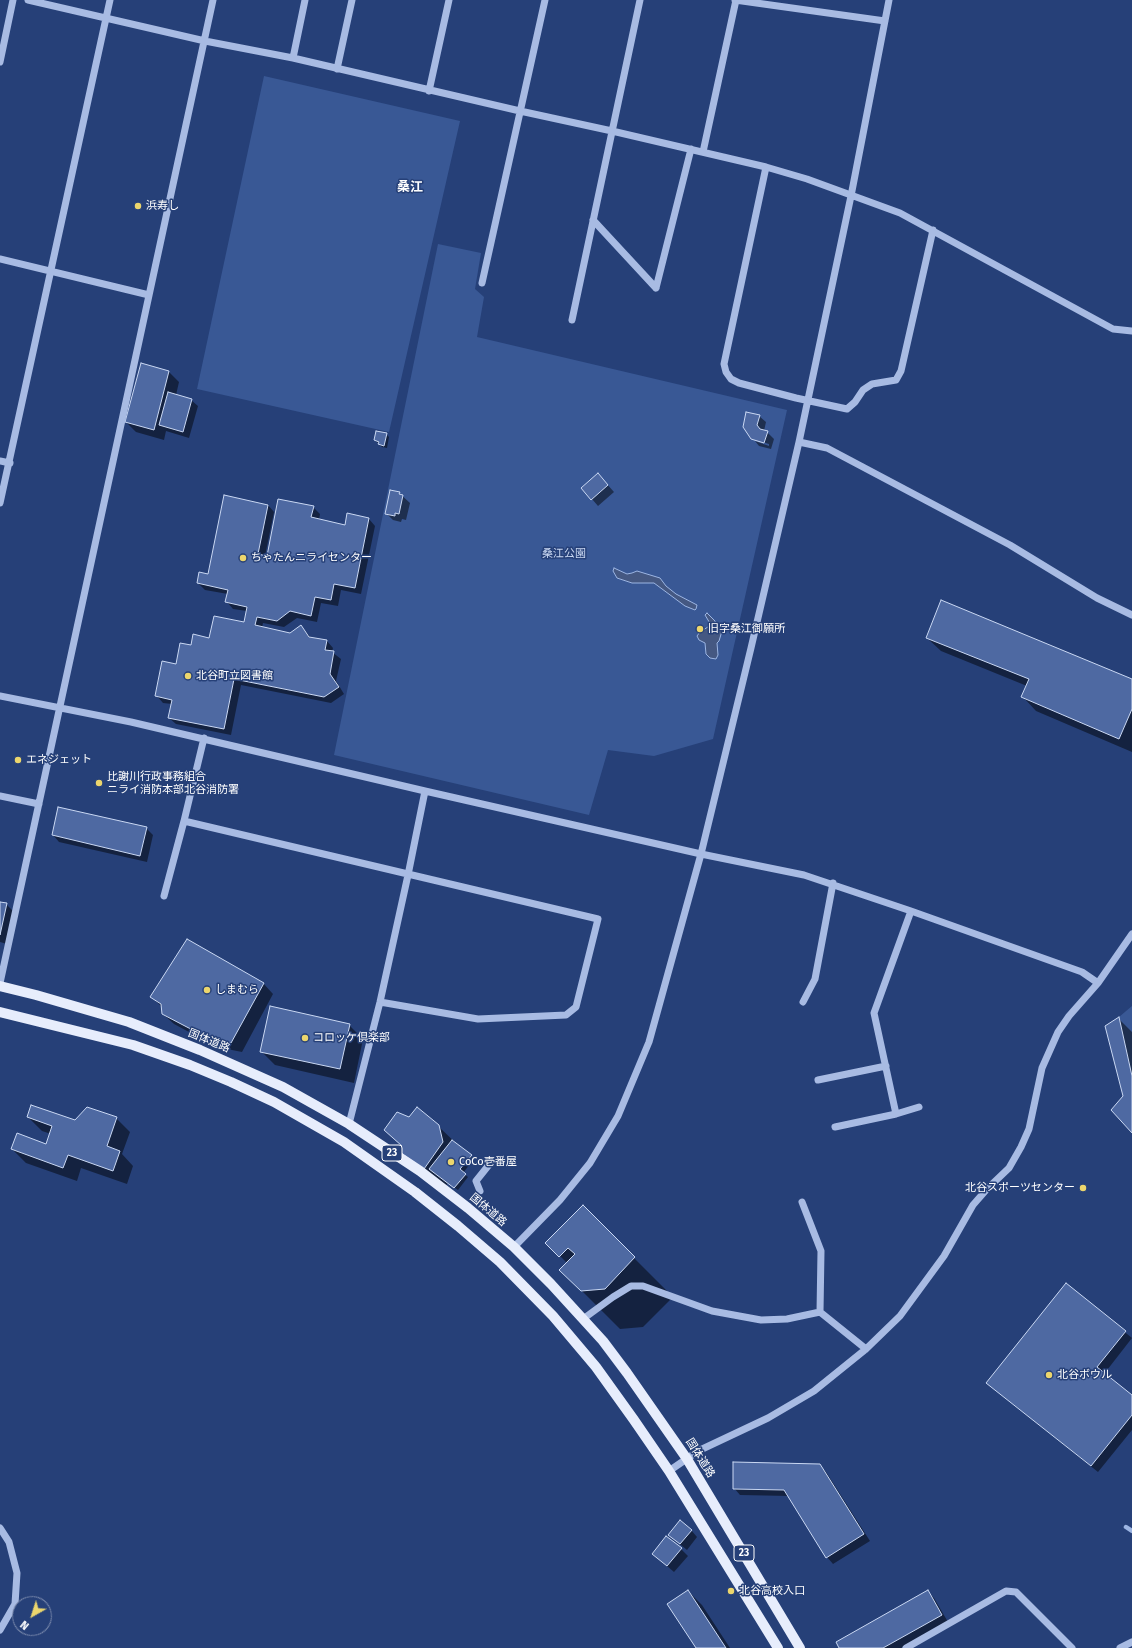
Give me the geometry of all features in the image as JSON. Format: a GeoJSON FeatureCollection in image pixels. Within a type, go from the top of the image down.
{"type":"FeatureCollection","features":[{"type":"Feature","properties":{"kind":"main road","name":"国体道路"},"geometry":{"type":"LineString","coordinates":[[0,986],[44,997],[129,1022],[200,1050],[283,1087],[349,1124],[420,1171],[468,1208],[514,1247],[551,1284],[583,1319],[627,1373],[687,1459],[800,1648]]}},
{"type":"Feature","properties":{"kind":"main road","name":"23"},"geometry":{"type":"LineString","coordinates":[[0,1012],[133,1045],[190,1065],[274,1102],[344,1142],[415,1192],[458,1226],[500,1262],[548,1311],[596,1367],[669,1471],[778,1648]]}},
{"type":"Feature","properties":{"kind":"street"},"geometry":{"type":"LineString","coordinates":[[0,62],[13,0]]}},
{"type":"Feature","properties":{"kind":"street"},"geometry":{"type":"LineString","coordinates":[[28,0],[204,41],[293,58],[520,112],[691,149],[766,167],[807,179],[900,213],[1113,329],[1132,331]]}},
{"type":"Feature","properties":{"kind":"street"},"geometry":{"type":"LineString","coordinates":[[0,503],[10,463],[50,271],[110,0]]}},
{"type":"Feature","properties":{"kind":"street"},"geometry":{"type":"LineString","coordinates":[[0,983],[213,0]]}},
{"type":"Feature","properties":{"kind":"street"},"geometry":{"type":"LineString","coordinates":[[293,58],[305,0]]}},
{"type":"Feature","properties":{"kind":"street"},"geometry":{"type":"LineString","coordinates":[[337,69],[352,0]]}},
{"type":"Feature","properties":{"kind":"street"},"geometry":{"type":"LineString","coordinates":[[429,91],[449,0]]}},
{"type":"Feature","properties":{"kind":"street"},"geometry":{"type":"LineString","coordinates":[[482,283],[545,0]]}},
{"type":"Feature","properties":{"kind":"street"},"geometry":{"type":"LineString","coordinates":[[572,320],[640,0]]}},
{"type":"Feature","properties":{"kind":"street"},"geometry":{"type":"LineString","coordinates":[[703,152],[736,0],[885,21]]}},
{"type":"Feature","properties":{"kind":"street"},"geometry":{"type":"LineString","coordinates":[[514,1247],[590,1163],[618,1116],[649,1042],[701,854],[799,442],[851,196],[889,0]]}},
{"type":"Feature","properties":{"kind":"street"},"geometry":{"type":"LineString","coordinates":[[593,220],[656,288],[691,149]]}},
{"type":"Feature","properties":{"kind":"street"},"geometry":{"type":"LineString","coordinates":[[766,167],[724,364],[726,372],[731,379],[739,383],[807,401],[847,409],[855,402],[863,390],[872,384],[896,380],[901,371],[933,230]]}},
{"type":"Feature","properties":{"kind":"street"},"geometry":{"type":"LineString","coordinates":[[0,260],[149,295]]}},
{"type":"Feature","properties":{"kind":"street"},"geometry":{"type":"LineString","coordinates":[[799,442],[827,448],[1010,545],[1097,598],[1132,615]]}},
{"type":"Feature","properties":{"kind":"street"},"geometry":{"type":"LineString","coordinates":[[0,461],[10,463]]}},
{"type":"Feature","properties":{"kind":"street"},"geometry":{"type":"LineString","coordinates":[[0,696],[204,738],[425,791],[701,854],[773,868],[833,884],[912,911],[1082,972],[1098,983]]}},
{"type":"Feature","properties":{"kind":"street"},"geometry":{"type":"LineString","coordinates":[[164,896],[204,738]]}},
{"type":"Feature","properties":{"kind":"street"},"geometry":{"type":"LineString","coordinates":[[349,1124],[380,1002],[425,791]]}},
{"type":"Feature","properties":{"kind":"street"},"geometry":{"type":"LineString","coordinates":[[0,796],[39,804]]}},
{"type":"Feature","properties":{"kind":"street"},"geometry":{"type":"LineString","coordinates":[[184,821],[598,919],[576,1006],[566,1015],[478,1019],[380,1002]]}},
{"type":"Feature","properties":{"kind":"street"},"geometry":{"type":"LineString","coordinates":[[803,1002],[815,979],[833,884]]}},
{"type":"Feature","properties":{"kind":"street"},"geometry":{"type":"LineString","coordinates":[[896,1114],[874,1012],[912,911]]}},
{"type":"Feature","properties":{"kind":"street"},"geometry":{"type":"LineString","coordinates":[[669,1471],[709,1445],[768,1418],[814,1391],[866,1349],[900,1316],[944,1256],[974,1205],[987,1189],[1009,1168],[1022,1146],[1029,1129],[1042,1068],[1049,1050],[1069,1016],[1098,983],[1132,934]]}},
{"type":"Feature","properties":{"kind":"street"},"geometry":{"type":"LineString","coordinates":[[818,1080],[886,1066]]}},
{"type":"Feature","properties":{"kind":"street"},"geometry":{"type":"LineString","coordinates":[[835,1127],[896,1114],[919,1107]]}},
{"type":"Feature","properties":{"kind":"street"},"geometry":{"type":"LineString","coordinates":[[480,1192],[476,1181],[492,1161]]}},
{"type":"Feature","properties":{"kind":"street"},"geometry":{"type":"LineString","coordinates":[[802,1202],[821,1251],[820,1312]]}},
{"type":"Feature","properties":{"kind":"street"},"geometry":{"type":"LineString","coordinates":[[583,1319],[631,1286],[643,1286],[712,1311],[761,1320],[787,1319],[820,1312]]}},
{"type":"Feature","properties":{"kind":"street"},"geometry":{"type":"LineString","coordinates":[[820,1312],[866,1349]]}},
{"type":"Feature","properties":{"kind":"street"},"geometry":{"type":"LineString","coordinates":[[0,1528],[9,1542],[17,1573],[15,1604],[0,1630]]}},
{"type":"Feature","properties":{"kind":"street"},"geometry":{"type":"LineString","coordinates":[[906,1648],[1006,1591],[1016,1592],[1072,1648]]}},
{"type":"Feature","properties":{"kind":"street"},"geometry":{"type":"LineString","coordinates":[[1120,1648],[1132,1642]]}},
{"type":"Feature","properties":{"kind":"green space"},"geometry":{"type":"Polygon","coordinates":[[[264,76],[460,121],[389,432],[197,389],[264,76]]]}},
{"type":"Feature","properties":{"kind":"green space","name":"桑江公園"},"geometry":{"type":"Polygon","coordinates":[[[438,244],[481,253],[475,289],[484,297],[477,337],[787,410],[713,739],[654,756],[608,750],[589,815],[334,755],[438,244]]]}},
{"type":"Feature","properties":{"kind":"green space"},"geometry":{"type":"Polygon","coordinates":[[[1132,1006],[1132,1076],[1119,1017],[1132,1006]]]}},
{"type":"Feature","properties":{"kind":"shaded area"},"geometry":{"type":"Polygon","coordinates":[[[614,568],[627,574],[637,571],[660,578],[666,586],[676,594],[697,605],[696,609],[695,610],[685,606],[654,583],[632,583],[617,578],[613,571],[614,568]]]}},
{"type":"Feature","properties":{"kind":"shaded area"},"geometry":{"type":"Polygon","coordinates":[[[707,613],[715,621],[716,627],[721,628],[722,631],[717,643],[718,655],[716,659],[710,658],[706,654],[705,643],[699,640],[697,636],[700,632],[711,625],[705,615],[707,613]]]}},
{"type":"Feature","properties":{"kind":"building"},"geometry":{"type":"Polygon","coordinates":[[[141,363],[169,371],[154,430],[125,422],[141,363]]]}},
{"type":"Feature","properties":{"kind":"building"},"geometry":{"type":"Polygon","coordinates":[[[168,392],[192,399],[183,432],[159,425],[168,392]]]}},
{"type":"Feature","properties":{"kind":"building"},"geometry":{"type":"Polygon","coordinates":[[[746,412],[760,415],[757,425],[760,429],[768,431],[764,443],[751,439],[743,427],[746,412]]]}},
{"type":"Feature","properties":{"kind":"building"},"geometry":{"type":"Polygon","coordinates":[[[376,431],[387,433],[384,446],[378,444],[379,442],[374,440],[376,431]]]}},
{"type":"Feature","properties":{"kind":"building"},"geometry":{"type":"Polygon","coordinates":[[[598,473],[608,485],[591,500],[581,488],[598,473]]]}},
{"type":"Feature","properties":{"kind":"building"},"geometry":{"type":"Polygon","coordinates":[[[390,490],[400,492],[399,494],[403,495],[399,514],[395,513],[395,516],[385,514],[390,490]]]}},
{"type":"Feature","properties":{"kind":"building"},"geometry":{"type":"Polygon","coordinates":[[[224,495],[268,505],[258,554],[267,556],[278,499],[314,506],[311,517],[345,525],[347,513],[369,518],[355,588],[334,584],[331,600],[315,597],[311,616],[290,611],[277,621],[257,617],[255,625],[290,633],[301,625],[309,637],[327,640],[325,650],[334,651],[330,674],[339,687],[324,697],[234,679],[224,729],[168,718],[172,700],[155,696],[162,661],[176,664],[180,643],[191,645],[193,634],[209,638],[214,616],[244,622],[247,607],[225,602],[228,590],[197,583],[199,572],[208,574],[224,495]]]}},
{"type":"Feature","properties":{"kind":"building"},"geometry":{"type":"Polygon","coordinates":[[[941,600],[1132,679],[1132,709],[1119,739],[1021,697],[1029,679],[926,638],[941,600]]]}},
{"type":"Feature","properties":{"kind":"building"},"geometry":{"type":"Polygon","coordinates":[[[58,807],[147,827],[140,856],[52,835],[58,807]]]}},
{"type":"Feature","properties":{"kind":"building"},"geometry":{"type":"Polygon","coordinates":[[[0,902],[7,903],[0,935],[0,902]]]}},
{"type":"Feature","properties":{"kind":"building","name":"しまむら"},"geometry":{"type":"Polygon","coordinates":[[[187,939],[264,983],[231,1043],[206,1037],[162,1014],[161,1004],[150,997],[187,939]]]}},
{"type":"Feature","properties":{"kind":"building","name":"コロッケ倶楽部"},"geometry":{"type":"Polygon","coordinates":[[[270,1006],[350,1024],[340,1069],[260,1052],[270,1006]]]}},
{"type":"Feature","properties":{"kind":"building"},"geometry":{"type":"Polygon","coordinates":[[[1119,1017],[1132,1076],[1132,1133],[1111,1110],[1123,1096],[1105,1026],[1119,1017]]]}},
{"type":"Feature","properties":{"kind":"building"},"geometry":{"type":"Polygon","coordinates":[[[31,1105],[75,1120],[87,1107],[117,1117],[107,1146],[120,1151],[113,1171],[68,1155],[63,1168],[11,1149],[17,1133],[46,1144],[52,1126],[27,1117],[31,1105]]]}},
{"type":"Feature","properties":{"kind":"building"},"geometry":{"type":"Polygon","coordinates":[[[417,1107],[439,1125],[443,1142],[424,1169],[398,1151],[402,1146],[384,1130],[397,1112],[409,1117],[417,1107]]]}},
{"type":"Feature","properties":{"kind":"building","name":"CoCo壱番屋"},"geometry":{"type":"Polygon","coordinates":[[[452,1140],[472,1155],[460,1169],[466,1174],[454,1188],[429,1169],[452,1140]]]}},
{"type":"Feature","properties":{"kind":"building"},"geometry":{"type":"Polygon","coordinates":[[[583,1205],[635,1257],[605,1289],[581,1291],[559,1270],[575,1254],[568,1248],[559,1257],[545,1243],[583,1205]]]}},
{"type":"Feature","properties":{"kind":"building","name":"北谷ボウル"},"geometry":{"type":"Polygon","coordinates":[[[1066,1283],[1126,1331],[1097,1367],[1132,1395],[1132,1415],[1091,1466],[986,1383],[1066,1283]]]}},
{"type":"Feature","properties":{"kind":"building"},"geometry":{"type":"Polygon","coordinates":[[[733,1462],[820,1464],[864,1534],[826,1558],[784,1490],[733,1489],[733,1462]]]}},
{"type":"Feature","properties":{"kind":"building"},"geometry":{"type":"Polygon","coordinates":[[[680,1520],[692,1530],[680,1544],[668,1535],[680,1520]]]}},
{"type":"Feature","properties":{"kind":"building"},"geometry":{"type":"Polygon","coordinates":[[[666,1536],[682,1548],[667,1566],[652,1554],[666,1536]]]}},
{"type":"Feature","properties":{"kind":"building"},"geometry":{"type":"Polygon","coordinates":[[[688,1590],[726,1648],[696,1648],[667,1604],[688,1590]]]}},
{"type":"Feature","properties":{"kind":"building"},"geometry":{"type":"Polygon","coordinates":[[[928,1590],[942,1615],[883,1648],[839,1648],[836,1642],[928,1590]]]}},
{"type":"Feature","properties":{"kind":"waterway"},"geometry":{"type":"LineString","coordinates":[[1126,1527],[1132,1531]]}},
{"type":"Feature","properties":{"kind":"place","name":"浜寿し"},"geometry":{"type":"Point","coordinates":[138,206]}},
{"type":"Feature","properties":{"kind":"place","name":"ちゃたんニライセンター"},"geometry":{"type":"Point","coordinates":[243,558]}},
{"type":"Feature","properties":{"kind":"place","name":"旧字桑江御願所"},"geometry":{"type":"Point","coordinates":[700,629]}},
{"type":"Feature","properties":{"kind":"place","name":"北谷町立図書館"},"geometry":{"type":"Point","coordinates":[188,676]}},
{"type":"Feature","properties":{"kind":"place","name":"エネジェット"},"geometry":{"type":"Point","coordinates":[18,760]}},
{"type":"Feature","properties":{"kind":"place","name":"比謝川行政事務組合 ニライ消防本部北谷消防署"},"geometry":{"type":"Point","coordinates":[99,783]}},
{"type":"Feature","properties":{"kind":"place","name":"しまむら"},"geometry":{"type":"Point","coordinates":[207,990]}},
{"type":"Feature","properties":{"kind":"place","name":"コロッケ倶楽部"},"geometry":{"type":"Point","coordinates":[305,1038]}},
{"type":"Feature","properties":{"kind":"place","name":"CoCo壱番屋"},"geometry":{"type":"Point","coordinates":[451,1162]}},
{"type":"Feature","properties":{"kind":"place","name":"北谷スポーツセンター"},"geometry":{"type":"Point","coordinates":[1083,1188]}},
{"type":"Feature","properties":{"kind":"place","name":"北谷ボウル"},"geometry":{"type":"Point","coordinates":[1049,1375]}},
{"type":"Feature","properties":{"kind":"place","name":"北谷高校入口"},"geometry":{"type":"Point","coordinates":[731,1591]}},
{"type":"Feature","properties":{"kind":"district","name":"桑江"},"geometry":{"type":"Point","coordinates":[410,187]}}]}
